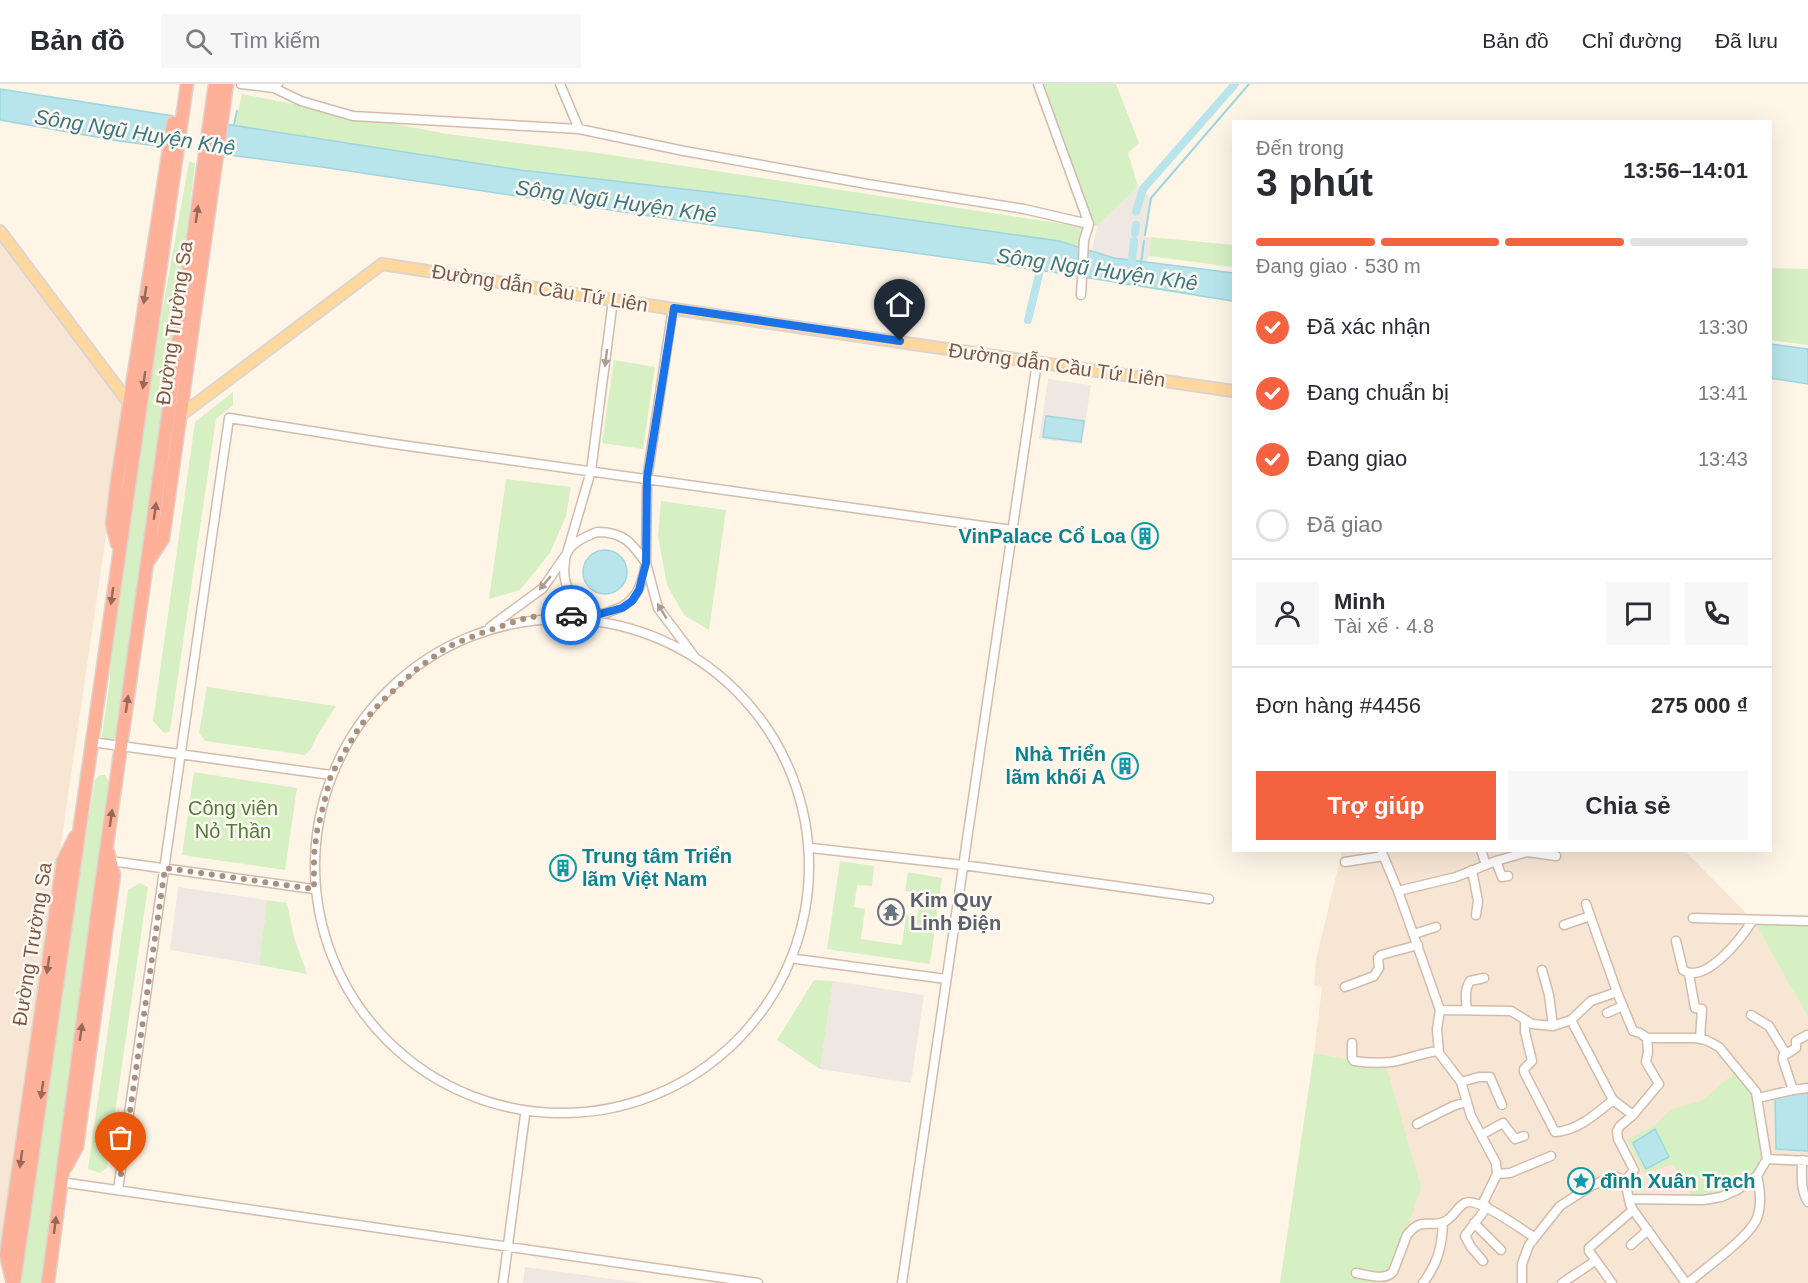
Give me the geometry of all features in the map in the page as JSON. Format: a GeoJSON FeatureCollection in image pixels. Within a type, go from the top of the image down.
{"type":"FeatureCollection","features":[{"type":"Feature","properties":{"kind":"highway","name":"Đường Trường Sa"},"geometry":{"type":"LineString","coordinates":[[14,1283],[63,903],[80,828],[92,742],[178,113],[179,84]]}},
{"type":"Feature","properties":{"kind":"highway","name":"Đường Trường Sa"},"geometry":{"type":"LineString","coordinates":[[178,113],[186,84]]}},
{"type":"Feature","properties":{"kind":"highway","name":"Đường Trường Sa"},"geometry":{"type":"LineString","coordinates":[[215,84],[217,118]]}},
{"type":"Feature","properties":{"kind":"highway","name":"Đường Trường Sa"},"geometry":{"type":"LineString","coordinates":[[48,1283],[61,1179],[103,916],[107,848],[147,563],[217,118],[227,84]]}},
{"type":"Feature","properties":{"kind":"highway","name":"Đường Trường Sa"},"geometry":{"type":"LineString","coordinates":[[118,551],[112,524],[117,482],[172,156]]}},
{"type":"Feature","properties":{"kind":"highway","name":"Đường Trường Sa"},"geometry":{"type":"LineString","coordinates":[[147,563],[163,539],[181,415],[211,161]]}},
{"type":"Feature","properties":{"kind":"highway","name":"Đường Trường Sa"},"geometry":{"type":"LineString","coordinates":[[103,916],[114,875],[107,848]]}},
{"type":"Feature","properties":{"kind":"main road"},"geometry":{"type":"LineString","coordinates":[[0,231],[129,403]]}},
{"type":"Feature","properties":{"kind":"main road","name":"Đường dẫn Cầu Tứ Liên"},"geometry":{"type":"LineString","coordinates":[[181,415],[382,264],[1232,391]]}},
{"type":"Feature","properties":{"kind":"street"},"geometry":{"type":"LineString","coordinates":[[241,84],[276,86],[301,101],[353,116],[579,129],[684,151],[867,184],[1024,209],[1089,224]]}},
{"type":"Feature","properties":{"kind":"street"},"geometry":{"type":"LineString","coordinates":[[560,84],[579,129]]}},
{"type":"Feature","properties":{"kind":"street"},"geometry":{"type":"LineString","coordinates":[[1038,84],[1089,224],[1084,240],[1081,295]]}},
{"type":"Feature","properties":{"kind":"street"},"geometry":{"type":"LineString","coordinates":[[613,300],[591,471],[567,553],[564,578],[575,600],[585,607],[600,614],[652,634],[696,658],[731,686],[762,723],[782,759],[812,848],[806,914],[796,959],[764,1016],[697,1070],[618,1108],[576,1113],[525,1115],[443,1085],[408,1060],[366,1016],[332,958],[316,914],[314,855],[317,831],[331,775],[360,726],[380,703],[418,668],[447,647],[529,617],[600,614],[622,608],[632,601],[639,590],[646,563],[647,478],[674,308]]}},
{"type":"Feature","properties":{"kind":"street"},"geometry":{"type":"LineString","coordinates":[[902,1283],[1037,362]]}},
{"type":"Feature","properties":{"kind":"street"},"geometry":{"type":"LineString","coordinates":[[118,1191],[229,418],[387,443],[1012,530]]}},
{"type":"Feature","properties":{"kind":"street"},"geometry":{"type":"LineString","coordinates":[[484,632],[543,588],[575,543],[597,532],[610,532],[632,543],[646,563],[658,608],[696,658]]}},
{"type":"Feature","properties":{"kind":"street"},"geometry":{"type":"LineString","coordinates":[[92,742],[331,775]]}},
{"type":"Feature","properties":{"kind":"street"},"geometry":{"type":"LineString","coordinates":[[812,848],[963,865],[1209,899]]}},
{"type":"Feature","properties":{"kind":"street"},"geometry":{"type":"LineString","coordinates":[[1482,852],[1486,865]]}},
{"type":"Feature","properties":{"kind":"street"},"geometry":{"type":"LineString","coordinates":[[1398,891],[1456,877],[1524,852],[1556,856]]}},
{"type":"Feature","properties":{"kind":"street"},"geometry":{"type":"LineString","coordinates":[[1346,862],[1382,853],[1414,934],[1440,1010],[1437,1029],[1438,1051],[1461,1082],[1471,1116],[1496,1163],[1497,1174],[1484,1206],[1466,1236],[1471,1247],[1483,1261]]}},
{"type":"Feature","properties":{"kind":"street"},"geometry":{"type":"LineString","coordinates":[[111,861],[314,889]]}},
{"type":"Feature","properties":{"kind":"street"},"geometry":{"type":"LineString","coordinates":[[1496,861],[1500,875],[1508,876]]}},
{"type":"Feature","properties":{"kind":"street"},"geometry":{"type":"LineString","coordinates":[[1472,870],[1478,901],[1476,915]]}},
{"type":"Feature","properties":{"kind":"street"},"geometry":{"type":"LineString","coordinates":[[1586,904],[1633,1031],[1647,1038],[1700,1039],[1713,1042],[1719,1047],[1756,1092],[1767,1159],[1757,1176],[1722,1197],[1703,1200],[1629,1199]]}},
{"type":"Feature","properties":{"kind":"street"},"geometry":{"type":"LineString","coordinates":[[1564,925],[1590,916]]}},
{"type":"Feature","properties":{"kind":"street"},"geometry":{"type":"LineString","coordinates":[[1693,918],[1808,921]]}},
{"type":"Feature","properties":{"kind":"street"},"geometry":{"type":"LineString","coordinates":[[1676,941],[1681,967],[1689,974],[1696,973],[1721,958],[1740,939],[1753,920]]}},
{"type":"Feature","properties":{"kind":"street"},"geometry":{"type":"LineString","coordinates":[[1414,934],[1436,927]]}},
{"type":"Feature","properties":{"kind":"street"},"geometry":{"type":"LineString","coordinates":[[1344,987],[1374,976],[1379,968],[1378,958],[1381,955],[1418,945]]}},
{"type":"Feature","properties":{"kind":"street"},"geometry":{"type":"LineString","coordinates":[[796,959],[946,979]]}},
{"type":"Feature","properties":{"kind":"street"},"geometry":{"type":"LineString","coordinates":[[1542,970],[1549,995],[1553,1026]]}},
{"type":"Feature","properties":{"kind":"street"},"geometry":{"type":"LineString","coordinates":[[1689,974],[1695,1008],[1702,1009],[1700,1039]]}},
{"type":"Feature","properties":{"kind":"street"},"geometry":{"type":"LineString","coordinates":[[1467,1010],[1467,985],[1470,981],[1484,978]]}},
{"type":"Feature","properties":{"kind":"street"},"geometry":{"type":"LineString","coordinates":[[1440,1010],[1511,1011],[1539,1026],[1553,1026],[1571,1020],[1591,1001],[1617,992]]}},
{"type":"Feature","properties":{"kind":"street"},"geometry":{"type":"LineString","coordinates":[[1606,1013],[1623,1006]]}},
{"type":"Feature","properties":{"kind":"street"},"geometry":{"type":"LineString","coordinates":[[1751,1015],[1769,1026],[1786,1054]]}},
{"type":"Feature","properties":{"kind":"street"},"geometry":{"type":"LineString","coordinates":[[1525,1020],[1525,1032],[1532,1061],[1524,1072],[1555,1132],[1565,1131],[1584,1122],[1613,1100]]}},
{"type":"Feature","properties":{"kind":"street"},"geometry":{"type":"LineString","coordinates":[[1571,1020],[1613,1100],[1633,1115]]}},
{"type":"Feature","properties":{"kind":"street"},"geometry":{"type":"LineString","coordinates":[[1793,1089],[1783,1056],[1796,1048],[1796,1041],[1807,1035]]}},
{"type":"Feature","properties":{"kind":"street"},"geometry":{"type":"LineString","coordinates":[[1625,1181],[1634,1170],[1618,1139],[1617,1131],[1659,1084],[1646,1062],[1647,1038]]}},
{"type":"Feature","properties":{"kind":"street"},"geometry":{"type":"LineString","coordinates":[[1352,1043],[1352,1058],[1360,1062],[1394,1061],[1438,1051]]}},
{"type":"Feature","properties":{"kind":"street"},"geometry":{"type":"LineString","coordinates":[[1461,1082],[1479,1077],[1490,1077],[1502,1105]]}},
{"type":"Feature","properties":{"kind":"street"},"geometry":{"type":"LineString","coordinates":[[1758,1098],[1793,1089],[1808,1088]]}},
{"type":"Feature","properties":{"kind":"street"},"geometry":{"type":"LineString","coordinates":[[1417,1124],[1466,1102]]}},
{"type":"Feature","properties":{"kind":"street"},"geometry":{"type":"LineString","coordinates":[[503,1283],[525,1115]]}},
{"type":"Feature","properties":{"kind":"street"},"geometry":{"type":"LineString","coordinates":[[1481,1136],[1503,1123],[1515,1139],[1524,1136]]}},
{"type":"Feature","properties":{"kind":"street"},"geometry":{"type":"LineString","coordinates":[[1497,1174],[1510,1173],[1551,1156]]}},
{"type":"Feature","properties":{"kind":"street"},"geometry":{"type":"LineString","coordinates":[[1767,1159],[1805,1161],[1802,1184],[1808,1202]]}},
{"type":"Feature","properties":{"kind":"street"},"geometry":{"type":"LineString","coordinates":[[1522,1283],[1522,1264],[1525,1255],[1534,1237],[1560,1206],[1591,1186],[1614,1176],[1625,1181]]}},
{"type":"Feature","properties":{"kind":"street"},"geometry":{"type":"LineString","coordinates":[[1625,1181],[1633,1210],[1689,1282],[1736,1243],[1755,1223],[1759,1207],[1757,1176]]}},
{"type":"Feature","properties":{"kind":"street"},"geometry":{"type":"LineString","coordinates":[[61,1179],[118,1191],[758,1283]]}},
{"type":"Feature","properties":{"kind":"street"},"geometry":{"type":"LineString","coordinates":[[1364,1283],[1356,1273],[1379,1280],[1389,1275],[1393,1272],[1411,1230],[1423,1223],[1447,1220],[1466,1202],[1484,1206],[1534,1237]]}},
{"type":"Feature","properties":{"kind":"street"},"geometry":{"type":"LineString","coordinates":[[1612,1283],[1595,1261],[1589,1248],[1633,1210]]}},
{"type":"Feature","properties":{"kind":"street"},"geometry":{"type":"LineString","coordinates":[[1423,1283],[1430,1275],[1441,1248],[1443,1222]]}},
{"type":"Feature","properties":{"kind":"street"},"geometry":{"type":"LineString","coordinates":[[1474,1223],[1501,1250]]}},
{"type":"Feature","properties":{"kind":"street"},"geometry":{"type":"LineString","coordinates":[[1631,1245],[1648,1230]]}},
{"type":"Feature","properties":{"kind":"street"},"geometry":{"type":"LineString","coordinates":[[1562,1283],[1595,1261]]}},
{"type":"Feature","properties":{"kind":"shaded area"},"geometry":{"type":"Polygon","coordinates":[[[1138,186],[1151,198],[1145,237],[1151,237],[1146,262],[1114,258],[1092,251],[1097,226],[1138,186]]]}},
{"type":"Feature","properties":{"kind":"shaded area"},"geometry":{"type":"Polygon","coordinates":[[[0,231],[126,399],[0,1261],[0,231]]]}},
{"type":"Feature","properties":{"kind":"shaded area"},"geometry":{"type":"Polygon","coordinates":[[[1048,379],[1091,385],[1082,444],[1039,439],[1048,379]]]}},
{"type":"Feature","properties":{"kind":"shaded area"},"geometry":{"type":"Polygon","coordinates":[[[1342,852],[1686,852],[1753,920],[1808,1017],[1808,1283],[1376,1283],[1381,1277],[1355,1062],[1314,1053],[1322,987],[1314,985],[1316,960],[1342,852]]]}},
{"type":"Feature","properties":{"kind":"shaded area"},"geometry":{"type":"Polygon","coordinates":[[[178,887],[267,900],[259,965],[170,950],[178,887]]]}},
{"type":"Feature","properties":{"kind":"shaded area"},"geometry":{"type":"Polygon","coordinates":[[[833,981],[924,995],[911,1083],[820,1069],[833,981]]]}},
{"type":"Feature","properties":{"kind":"shaded area"},"geometry":{"type":"Polygon","coordinates":[[[1673,1164],[1693,1200],[1653,1196],[1645,1174],[1673,1164]]]}},
{"type":"Feature","properties":{"kind":"shaded area"},"geometry":{"type":"Polygon","coordinates":[[[525,1267],[642,1283],[523,1283],[525,1267]]]}},
{"type":"Feature","properties":{"kind":"green space"},"geometry":{"type":"Polygon","coordinates":[[[1038,84],[1116,84],[1139,143],[1128,153],[1138,186],[1097,226],[1089,224],[1038,84]]]}},
{"type":"Feature","properties":{"kind":"green space"},"geometry":{"type":"Polygon","coordinates":[[[242,94],[447,134],[605,154],[1084,227],[1079,247],[1059,241],[743,196],[520,170],[235,125],[242,94]]]}},
{"type":"Feature","properties":{"kind":"green space"},"geometry":{"type":"Polygon","coordinates":[[[189,162],[195,163],[172,352],[115,737],[110,743],[103,740],[102,735],[110,680],[110,663],[149,385],[189,162]]]}},
{"type":"Feature","properties":{"kind":"green space"},"geometry":{"type":"Polygon","coordinates":[[[1151,237],[1232,245],[1232,267],[1149,256],[1151,237]]]}},
{"type":"Feature","properties":{"kind":"green space"},"geometry":{"type":"Polygon","coordinates":[[[1772,268],[1808,269],[1808,345],[1772,340],[1772,268]]]}},
{"type":"Feature","properties":{"kind":"green space"},"geometry":{"type":"Polygon","coordinates":[[[614,360],[655,367],[643,449],[602,443],[614,360]]]}},
{"type":"Feature","properties":{"kind":"green space"},"geometry":{"type":"Polygon","coordinates":[[[233,392],[233,405],[216,419],[170,731],[164,733],[153,721],[195,422],[233,392]]]}},
{"type":"Feature","properties":{"kind":"green space"},"geometry":{"type":"Polygon","coordinates":[[[506,479],[571,487],[566,516],[550,553],[520,590],[489,599],[506,479]]]}},
{"type":"Feature","properties":{"kind":"green space"},"geometry":{"type":"Polygon","coordinates":[[[661,501],[726,510],[709,630],[684,615],[667,585],[658,536],[661,501]]]}},
{"type":"Feature","properties":{"kind":"green space"},"geometry":{"type":"Polygon","coordinates":[[[207,687],[336,706],[311,749],[305,755],[205,741],[199,733],[207,687]]]}},
{"type":"Feature","properties":{"kind":"green space","name":"Công viên Nỏ Thần"},"geometry":{"type":"Polygon","coordinates":[[[194,772],[297,788],[285,870],[182,855],[194,772]]]}},
{"type":"Feature","properties":{"kind":"green space"},"geometry":{"type":"Polygon","coordinates":[[[100,775],[105,775],[109,782],[101,832],[99,871],[41,1283],[21,1283],[79,877],[95,780],[100,775]]]}},
{"type":"Feature","properties":{"kind":"green space"},"geometry":{"type":"Polygon","coordinates":[[[840,861],[874,866],[872,886],[857,885],[854,907],[865,909],[861,939],[902,945],[906,915],[917,917],[921,894],[905,891],[908,872],[942,878],[930,964],[827,949],[840,861]]]}},
{"type":"Feature","properties":{"kind":"green space"},"geometry":{"type":"Polygon","coordinates":[[[140,883],[148,887],[107,1168],[100,1173],[88,1169],[128,890],[140,883]]]}},
{"type":"Feature","properties":{"kind":"green space"},"geometry":{"type":"Polygon","coordinates":[[[267,900],[287,903],[294,937],[307,974],[259,965],[267,900]]]}},
{"type":"Feature","properties":{"kind":"green space"},"geometry":{"type":"Polygon","coordinates":[[[1753,920],[1808,921],[1808,1017],[1753,920]]]}},
{"type":"Feature","properties":{"kind":"green space"},"geometry":{"type":"Polygon","coordinates":[[[814,980],[833,981],[820,1069],[777,1040],[814,980]]]}},
{"type":"Feature","properties":{"kind":"green space"},"geometry":{"type":"Polygon","coordinates":[[[1314,1053],[1354,1061],[1385,1062],[1421,1187],[1393,1272],[1381,1277],[1376,1283],[1280,1283],[1314,1053]]]}},
{"type":"Feature","properties":{"kind":"green space"},"geometry":{"type":"Polygon","coordinates":[[[1738,1070],[1756,1092],[1767,1159],[1757,1176],[1737,1190],[1693,1200],[1673,1164],[1645,1174],[1627,1140],[1654,1126],[1670,1110],[1703,1100],[1738,1070]]]}},
{"type":"Feature","properties":{"kind":"water","name":"Sông Ngũ Huyện Khê"},"geometry":{"type":"Polygon","coordinates":[[[0,89],[520,170],[743,196],[1059,241],[1114,258],[1232,273],[1232,301],[1052,272],[684,221],[322,167],[119,141],[0,120],[0,89]]]}},
{"type":"Feature","properties":{"kind":"water"},"geometry":{"type":"Polygon","coordinates":[[[1772,344],[1808,349],[1808,384],[1772,378],[1772,344]]]}},
{"type":"Feature","properties":{"kind":"water"},"geometry":{"type":"Polygon","coordinates":[[[1046,416],[1084,421],[1081,442],[1043,437],[1046,416]]]}},
{"type":"Feature","properties":{"kind":"water"},"geometry":{"type":"Polygon","coordinates":[[[605,550],[614,551],[621,556],[626,563],[626,581],[621,588],[614,593],[605,594],[596,593],[589,588],[584,581],[583,572],[584,563],[589,556],[596,551],[605,550]]]}},
{"type":"Feature","properties":{"kind":"water"},"geometry":{"type":"Polygon","coordinates":[[[1808,1093],[1808,1151],[1776,1149],[1775,1097],[1808,1093]]]}},
{"type":"Feature","properties":{"kind":"water"},"geometry":{"type":"Polygon","coordinates":[[[1655,1129],[1669,1157],[1646,1169],[1633,1143],[1655,1129]]]}},
{"type":"Feature","properties":{"kind":"pier"},"geometry":{"type":"Polygon","coordinates":[[[174,113],[222,120],[217,157],[169,151],[174,113]]]}},
{"type":"Feature","properties":{"kind":"waterway"},"geometry":{"type":"LineString","coordinates":[[1136,212],[1143,189],[1235,84]]}},
{"type":"Feature","properties":{"kind":"waterway"},"geometry":{"type":"LineString","coordinates":[[1145,235],[1151,198],[1249,84]]}},
{"type":"Feature","properties":{"kind":"waterway"},"geometry":{"type":"LineString","coordinates":[[234,125],[237,111]]}},
{"type":"Feature","properties":{"kind":"waterway"},"geometry":{"type":"LineString","coordinates":[[1135,233],[1136,225]]}},
{"type":"Feature","properties":{"kind":"waterway"},"geometry":{"type":"LineString","coordinates":[[1131,269],[1134,241]]}},
{"type":"Feature","properties":{"kind":"waterway"},"geometry":{"type":"LineString","coordinates":[[1141,264],[1144,241]]}},
{"type":"Feature","properties":{"kind":"waterway"},"geometry":{"type":"LineString","coordinates":[[1028,320],[1042,262]]}},
{"type":"Feature","properties":{"kind":"way so far"},"geometry":{"type":"LineString","coordinates":[[121,1174],[165,868],[314,889],[312,873],[317,831],[331,775],[360,726],[380,703],[418,668],[447,647],[529,617],[571,615]]}},
{"type":"Feature","properties":{"kind":"place","name":"VinPalace Cổ Loa"},"geometry":{"type":"Point","coordinates":[1145,536]}},
{"type":"Feature","properties":{"kind":"place","name":"Nhà Triển lãm khối A"},"geometry":{"type":"Point","coordinates":[1125,766]}},
{"type":"Feature","properties":{"kind":"place","name":"Trung tâm Triển lãm Việt Nam"},"geometry":{"type":"Point","coordinates":[563,868]}},
{"type":"Feature","properties":{"kind":"place","name":"Kim Quy Linh Điện"},"geometry":{"type":"Point","coordinates":[891,912]}},
{"type":"Feature","properties":{"kind":"place","name":"đình Xuân Trạch"},"geometry":{"type":"Point","coordinates":[1581,1181]}},
{"type":"Feature","properties":{"kind":"route"},"geometry":{"type":"LineString","coordinates":[[571,615],[600,614],[622,608],[632,601],[644,578],[647,478],[674,308],[900,341]]}}]}
